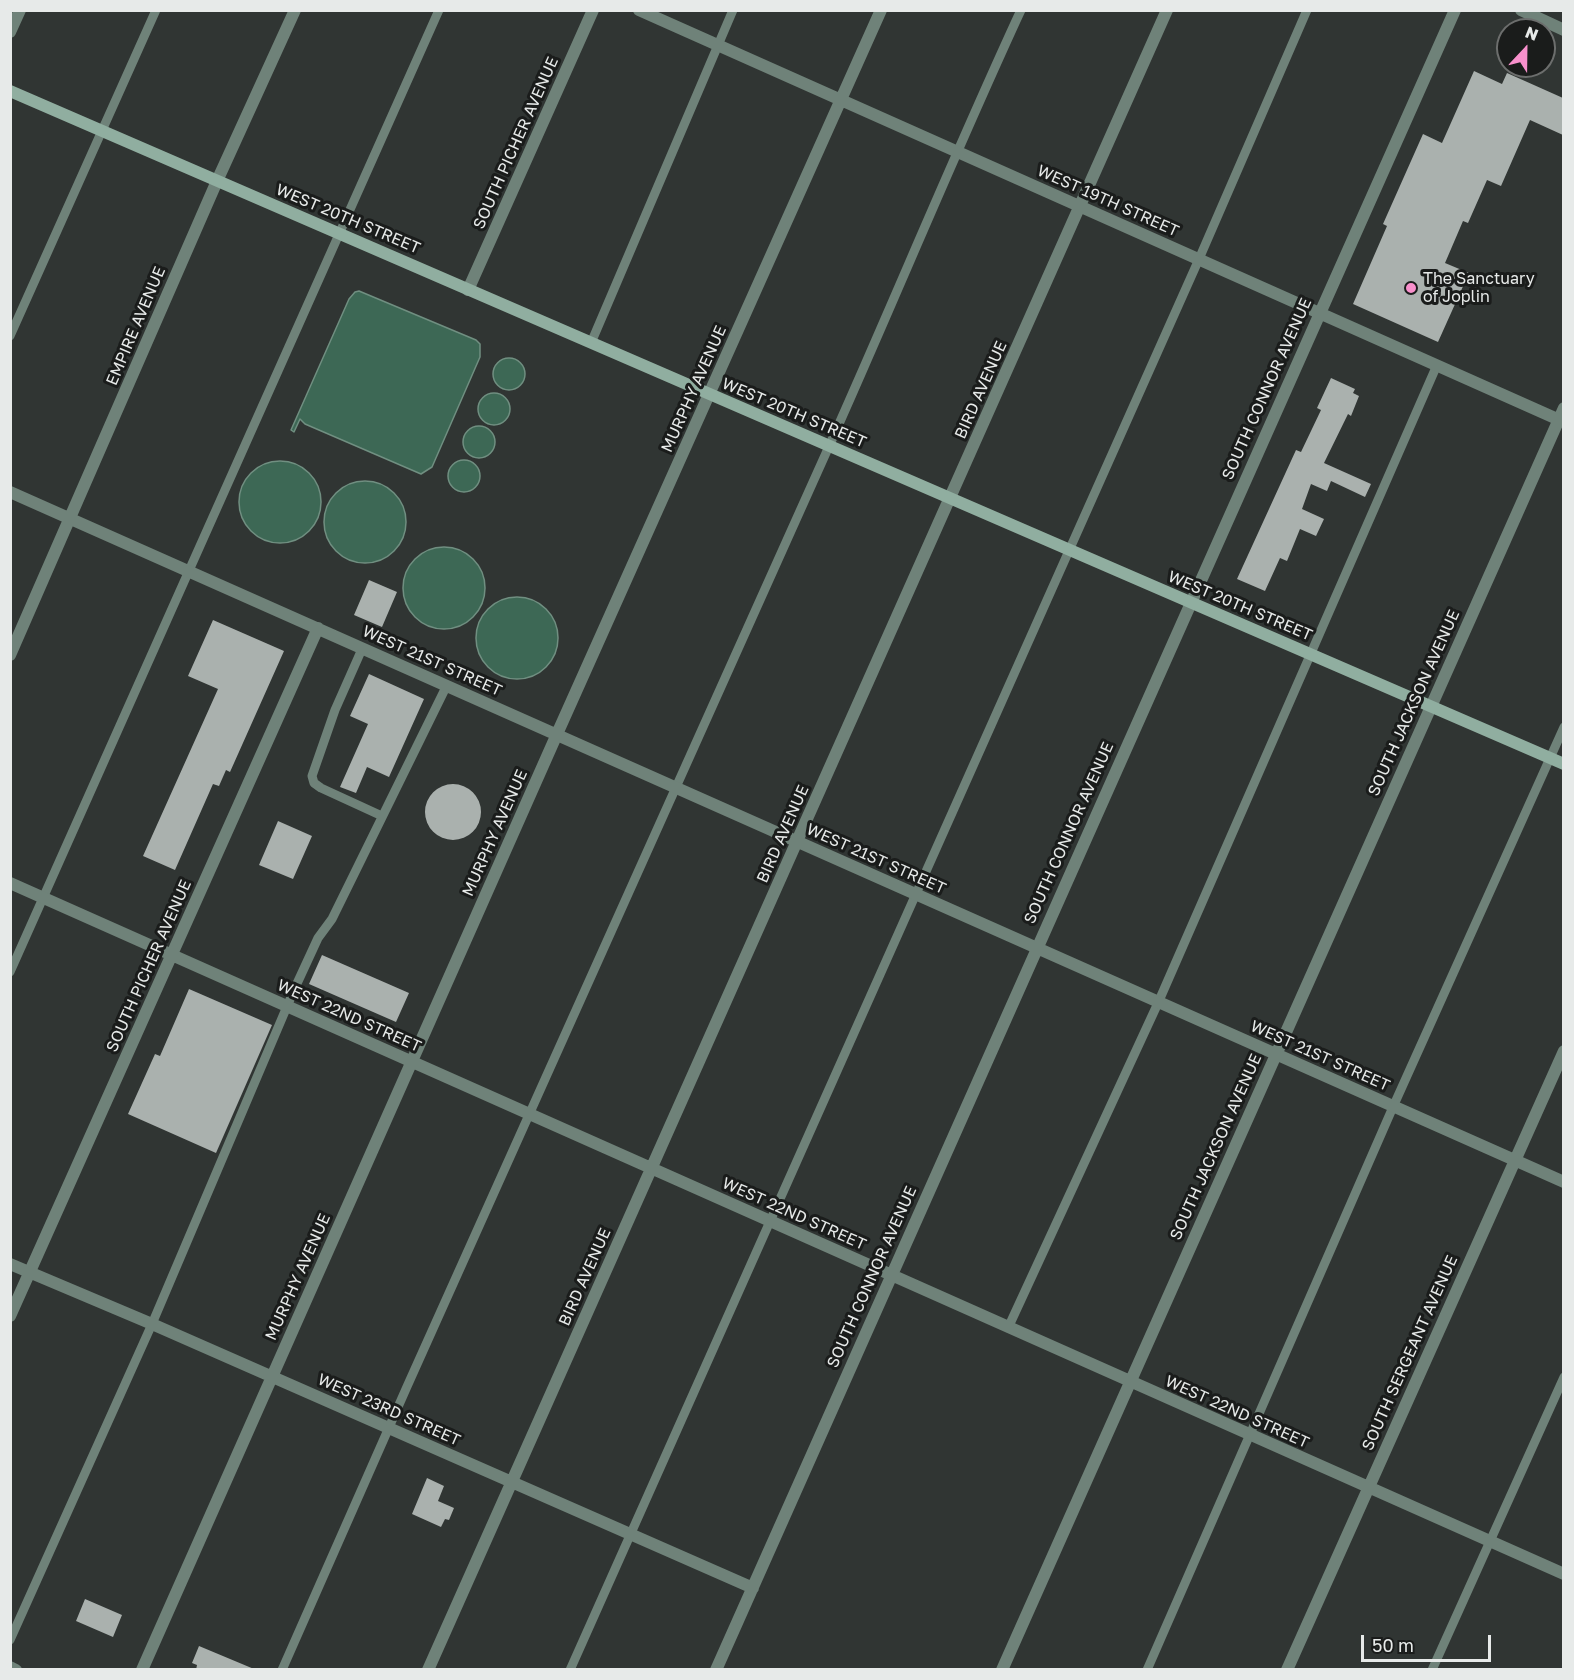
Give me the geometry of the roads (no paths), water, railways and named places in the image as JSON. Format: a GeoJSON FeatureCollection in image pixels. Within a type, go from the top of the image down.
{"type":"FeatureCollection","features":[{"type":"Feature","properties":{"kind":"main road","name":"WEST 20TH STREET"},"geometry":{"type":"LineString","coordinates":[[10,91],[1563,764]]}},
{"type":"Feature","properties":{"kind":"street"},"geometry":{"type":"LineString","coordinates":[[10,32],[20,10]]}},
{"type":"Feature","properties":{"kind":"street","name":"EMPIRE AVENUE"},"geometry":{"type":"LineString","coordinates":[[10,655],[217,181],[295,10]]}},
{"type":"Feature","properties":{"kind":"street","name":"SOUTH PICHER AVENUE"},"geometry":{"type":"LineString","coordinates":[[468,290],[593,10]]}},
{"type":"Feature","properties":{"kind":"street","name":"WEST 19TH STREET"},"geometry":{"type":"LineString","coordinates":[[639,10],[1437,365],[1562,416]]}},
{"type":"Feature","properties":{"kind":"street","name":"MURPHY AVENUE"},"geometry":{"type":"LineString","coordinates":[[142,1670],[557,734],[882,10]]}},
{"type":"Feature","properties":{"kind":"street","name":"BIRD AVENUE"},"geometry":{"type":"LineString","coordinates":[[428,1670],[1167,10]]}},
{"type":"Feature","properties":{"kind":"street","name":"SOUTH CONNOR AVENUE"},"geometry":{"type":"LineString","coordinates":[[716,1670],[1455,10]]}},
{"type":"Feature","properties":{"kind":"street"},"geometry":{"type":"LineString","coordinates":[[1521,10],[1563,30]]}},
{"type":"Feature","properties":{"kind":"street","name":"SOUTH JACKSON AVENUE"},"geometry":{"type":"LineString","coordinates":[[1002,1670],[1430,706],[1562,416]]}},
{"type":"Feature","properties":{"kind":"street","name":"WEST 21ST STREET"},"geometry":{"type":"LineString","coordinates":[[10,492],[1563,1182]]}},
{"type":"Feature","properties":{"kind":"street","name":"SOUTH PICHER AVENUE"},"geometry":{"type":"LineString","coordinates":[[10,1316],[318,628]]}},
{"type":"Feature","properties":{"kind":"street","name":"WEST 22ND STREET"},"geometry":{"type":"LineString","coordinates":[[10,883],[1563,1574]]}},
{"type":"Feature","properties":{"kind":"street","name":"SOUTH SERGEANT AVENUE"},"geometry":{"type":"LineString","coordinates":[[1287,1670],[1563,1051]]}},
{"type":"Feature","properties":{"kind":"street","name":"WEST 23RD STREET"},"geometry":{"type":"LineString","coordinates":[[10,1264],[753,1588]]}},
{"type":"Feature","properties":{"kind":"street"},"geometry":{"type":"LineString","coordinates":[[10,1667],[16,1670]]}},
{"type":"Feature","properties":{"kind":"lane"},"geometry":{"type":"LineString","coordinates":[[10,336],[156,10]]}},
{"type":"Feature","properties":{"kind":"lane"},"geometry":{"type":"LineString","coordinates":[[10,972],[439,10]]}},
{"type":"Feature","properties":{"kind":"lane"},"geometry":{"type":"LineString","coordinates":[[591,343],[733,10]]}},
{"type":"Feature","properties":{"kind":"lane"},"geometry":{"type":"LineString","coordinates":[[282,1670],[388,1427],[829,446],[956,151],[1021,10]]}},
{"type":"Feature","properties":{"kind":"lane"},"geometry":{"type":"LineString","coordinates":[[570,1670],[1199,259],[1307,10]]}},
{"type":"Feature","properties":{"kind":"lane"},"geometry":{"type":"LineString","coordinates":[[1008,1328],[1158,1003],[1437,365]]}},
{"type":"Feature","properties":{"kind":"lane"},"geometry":{"type":"LineString","coordinates":[[362,649],[335,710],[312,776],[314,783],[321,788],[382,816]]}},
{"type":"Feature","properties":{"kind":"lane"},"geometry":{"type":"LineString","coordinates":[[10,1640],[152,1324],[318,938],[332,919],[447,685]]}},
{"type":"Feature","properties":{"kind":"lane"},"geometry":{"type":"LineString","coordinates":[[1147,1670],[1393,1107],[1563,727]]}},
{"type":"Feature","properties":{"kind":"lane"},"geometry":{"type":"LineString","coordinates":[[1432,1670],[1563,1377]]}},
{"type":"Feature","properties":{"kind":"place","name":"The Sanctuary of Joplin"},"geometry":{"type":"Point","coordinates":[1411,288]}}]}
